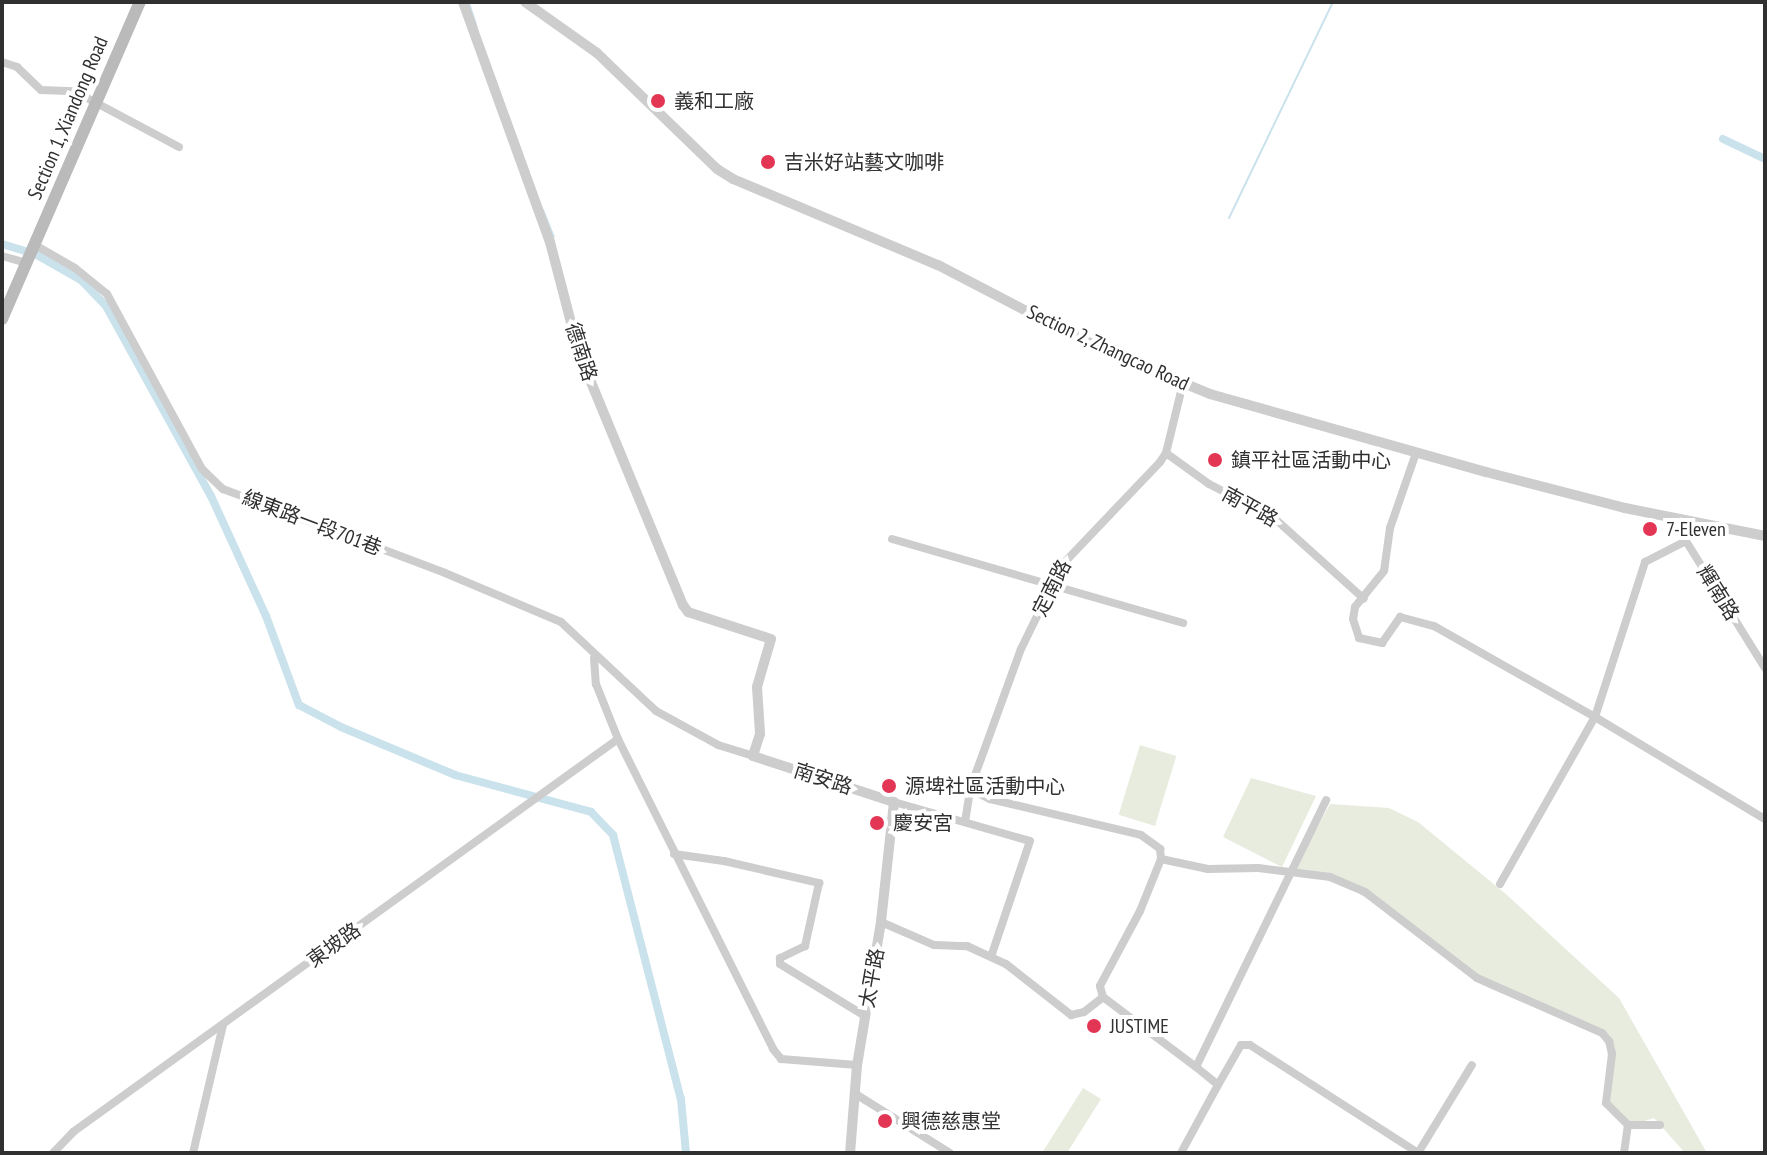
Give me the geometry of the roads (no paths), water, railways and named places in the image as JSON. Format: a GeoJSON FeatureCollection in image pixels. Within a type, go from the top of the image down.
{"type":"FeatureCollection","features":[{"type":"Feature","properties":{"kind":"main road","name":"Section 1, Xiandong Road"},"geometry":{"type":"LineString","coordinates":[[2,319],[140,2]]}},
{"type":"Feature","properties":{"kind":"street","name":"德南路"},"geometry":{"type":"LineString","coordinates":[[463,2],[550,242],[579,353],[683,605],[688,612],[771,639],[757,687],[760,734],[753,756]]}},
{"type":"Feature","properties":{"kind":"street","name":"Section 2, Zhangcao Road"},"geometry":{"type":"LineString","coordinates":[[525,2],[597,53],[717,169],[733,179],[938,265],[1067,332],[1183,383],[1416,453],[1625,508],[1765,536]]}},
{"type":"Feature","properties":{"kind":"street"},"geometry":{"type":"LineString","coordinates":[[2,62],[17,67],[41,90],[52,92],[66,89],[179,147]]}},
{"type":"Feature","properties":{"kind":"street","name":"線東路一段701巷"},"geometry":{"type":"LineString","coordinates":[[34,247],[75,268],[107,294],[202,469],[223,489],[445,573],[561,622],[594,657],[656,711],[718,745],[753,756]]}},
{"type":"Feature","properties":{"kind":"street"},"geometry":{"type":"LineString","coordinates":[[2,256],[27,263]]}},
{"type":"Feature","properties":{"kind":"street","name":"定南路"},"geometry":{"type":"LineString","coordinates":[[965,822],[970,789],[1021,649],[1053,583],[1070,554],[1132,493],[1166,453],[1183,383]]}},
{"type":"Feature","properties":{"kind":"street","name":"南平路"},"geometry":{"type":"LineString","coordinates":[[1166,453],[1209,484],[1273,517],[1364,599]]}},
{"type":"Feature","properties":{"kind":"street"},"geometry":{"type":"LineString","coordinates":[[1416,453],[1390,528],[1384,571],[1355,607],[1353,619],[1359,638],[1382,643],[1400,617],[1434,626],[1595,717],[1765,819]]}},
{"type":"Feature","properties":{"kind":"street","name":"輝南路"},"geometry":{"type":"LineString","coordinates":[[1671,517],[1765,668]]}},
{"type":"Feature","properties":{"kind":"street"},"geometry":{"type":"LineString","coordinates":[[892,539],[1183,623]]}},
{"type":"Feature","properties":{"kind":"street"},"geometry":{"type":"LineString","coordinates":[[1500,884],[1595,717],[1645,562],[1686,541]]}},
{"type":"Feature","properties":{"kind":"street"},"geometry":{"type":"LineString","coordinates":[[594,657],[596,684],[618,739],[781,1059],[857,1065]]}},
{"type":"Feature","properties":{"kind":"street","name":"東坡路"},"geometry":{"type":"LineString","coordinates":[[53,1153],[73,1132],[618,739]]}},
{"type":"Feature","properties":{"kind":"street","name":"南安路"},"geometry":{"type":"LineString","coordinates":[[753,756],[894,802]]}},
{"type":"Feature","properties":{"kind":"street"},"geometry":{"type":"LineString","coordinates":[[970,789],[990,799],[1141,835],[1160,849],[1161,859],[1140,911],[1100,986],[1103,997],[1218,1085]]}},
{"type":"Feature","properties":{"kind":"street"},"geometry":{"type":"LineString","coordinates":[[1196,1067],[1326,800]]}},
{"type":"Feature","properties":{"kind":"street"},"geometry":{"type":"LineString","coordinates":[[894,802],[1030,841],[991,957]]}},
{"type":"Feature","properties":{"kind":"street","name":"太平路"},"geometry":{"type":"LineString","coordinates":[[850,1153],[857,1065],[881,922],[894,802]]}},
{"type":"Feature","properties":{"kind":"street"},"geometry":{"type":"LineString","coordinates":[[674,854],[724,861],[819,883],[805,946],[780,958],[780,964],[865,1016]]}},
{"type":"Feature","properties":{"kind":"street"},"geometry":{"type":"LineString","coordinates":[[1161,859],[1208,869],[1258,868],[1330,877],[1365,892],[1477,978],[1602,1033],[1609,1041],[1612,1054],[1606,1103],[1628,1125],[1660,1125]]}},
{"type":"Feature","properties":{"kind":"street"},"geometry":{"type":"LineString","coordinates":[[881,922],[934,945],[967,946],[1006,964],[1071,1015],[1084,1012],[1103,997]]}},
{"type":"Feature","properties":{"kind":"street"},"geometry":{"type":"LineString","coordinates":[[193,1153],[223,1024]]}},
{"type":"Feature","properties":{"kind":"street"},"geometry":{"type":"LineString","coordinates":[[1181,1153],[1241,1045],[1250,1045],[1418,1153],[1472,1065]]}},
{"type":"Feature","properties":{"kind":"street"},"geometry":{"type":"LineString","coordinates":[[854,1093],[950,1153]]}},
{"type":"Feature","properties":{"kind":"street"},"geometry":{"type":"LineString","coordinates":[[1624,1153],[1628,1125]]}},
{"type":"Feature","properties":{"kind":"waterway"},"geometry":{"type":"LineString","coordinates":[[1229,218],[1333,2]]}},
{"type":"Feature","properties":{"kind":"waterway"},"geometry":{"type":"LineString","coordinates":[[469,3],[477,27]]}},
{"type":"Feature","properties":{"kind":"waterway"},"geometry":{"type":"LineString","coordinates":[[1723,139],[1765,159]]}},
{"type":"Feature","properties":{"kind":"waterway"},"geometry":{"type":"LineString","coordinates":[[543,210],[554,237]]}},
{"type":"Feature","properties":{"kind":"waterway"},"geometry":{"type":"LineString","coordinates":[[2,244],[37,255],[81,280],[106,306],[211,496],[266,616],[299,705],[341,727],[455,775],[591,812],[613,835],[681,1099],[686,1153]]}},
{"type":"Feature","properties":{"kind":"place","name":"義和工廠"},"geometry":{"type":"Point","coordinates":[658,101]}},
{"type":"Feature","properties":{"kind":"place","name":"吉米好站藝文咖啡"},"geometry":{"type":"Point","coordinates":[768,162]}},
{"type":"Feature","properties":{"kind":"place","name":"鎮平社區活動中心"},"geometry":{"type":"Point","coordinates":[1215,460]}},
{"type":"Feature","properties":{"kind":"place","name":"7-Eleven"},"geometry":{"type":"Point","coordinates":[1650,529]}},
{"type":"Feature","properties":{"kind":"place","name":"源埤社區活動中心"},"geometry":{"type":"Point","coordinates":[889,786]}},
{"type":"Feature","properties":{"kind":"place","name":"慶安宮"},"geometry":{"type":"Point","coordinates":[877,823]}},
{"type":"Feature","properties":{"kind":"place","name":"JUSTIME"},"geometry":{"type":"Point","coordinates":[1094,1026]}},
{"type":"Feature","properties":{"kind":"place","name":"興德慈惠堂"},"geometry":{"type":"Point","coordinates":[885,1121]}}]}
